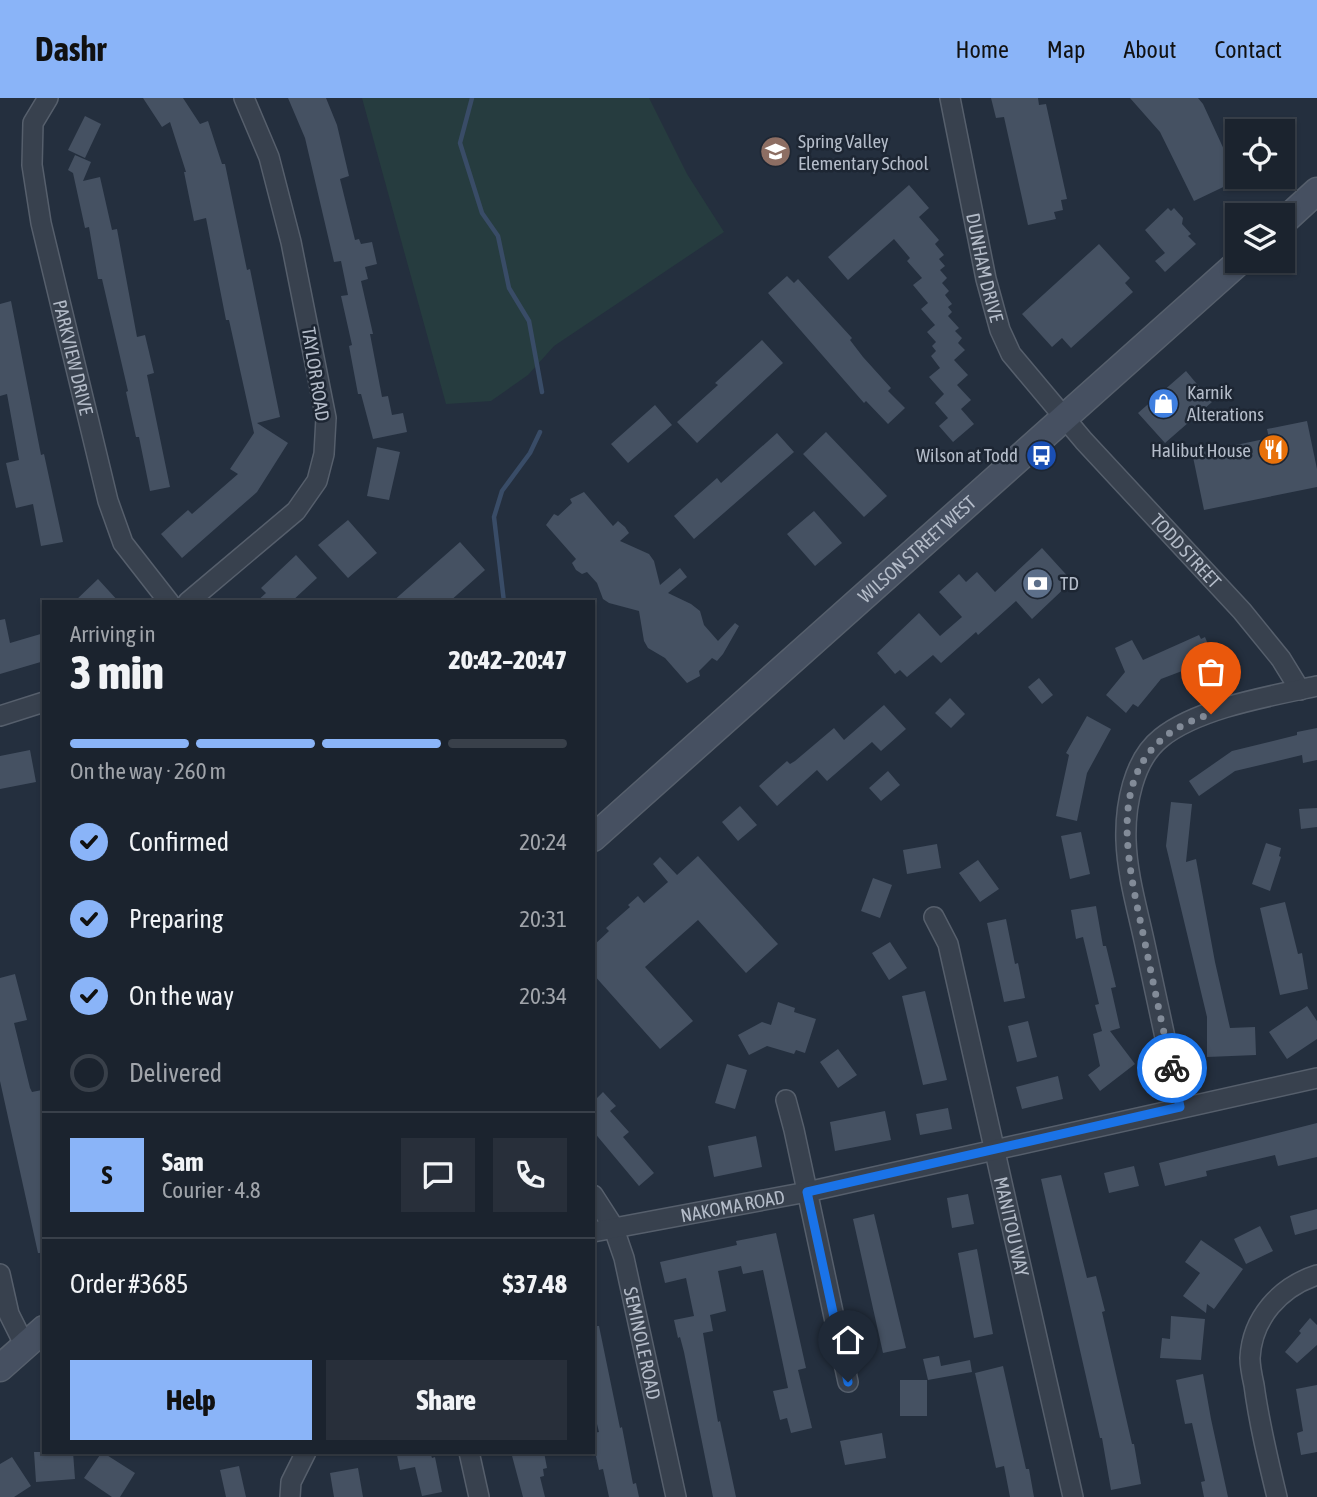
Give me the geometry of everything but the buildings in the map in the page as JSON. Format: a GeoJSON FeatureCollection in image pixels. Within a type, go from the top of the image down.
{"type":"FeatureCollection","features":[{"type":"Feature","properties":{"kind":"main road"},"geometry":{"type":"LineString","coordinates":[[1295,211],[1317,191]]}},
{"type":"Feature","properties":{"kind":"main road","name":"WILSON STREET WEST"},"geometry":{"type":"LineString","coordinates":[[595,836],[1227,273]]}},
{"type":"Feature","properties":{"kind":"main road"},"geometry":{"type":"LineString","coordinates":[[0,1368],[34,1337]]}},
{"type":"Feature","properties":{"kind":"street","name":"PARKVIEW DRIVE"},"geometry":{"type":"LineString","coordinates":[[48,98],[33,122],[32,165],[47,249],[108,501],[123,543],[167,600]]}},
{"type":"Feature","properties":{"kind":"street","name":"TAYLOR ROAD"},"geometry":{"type":"LineString","coordinates":[[190,600],[296,512],[317,481],[324,454],[326,418],[291,242],[269,157],[244,98]]}},
{"type":"Feature","properties":{"kind":"street","name":"DUNHAM DRIVE"},"geometry":{"type":"LineString","coordinates":[[950,98],[983,266],[1000,330],[1011,354],[1065,419]]}},
{"type":"Feature","properties":{"kind":"street","name":"TODD STREET"},"geometry":{"type":"LineString","coordinates":[[1065,419],[1242,611],[1308,688]]}},
{"type":"Feature","properties":{"kind":"street"},"geometry":{"type":"LineString","coordinates":[[1180,1107],[1132,883],[1126,841],[1129,801],[1140,765],[1159,739],[1186,721],[1259,699],[1308,688]]}},
{"type":"Feature","properties":{"kind":"street"},"geometry":{"type":"LineString","coordinates":[[0,716],[42,703]]}},
{"type":"Feature","properties":{"kind":"street","name":"MANITOU WAY"},"geometry":{"type":"LineString","coordinates":[[934,917],[948,944],[1073,1497]]}},
{"type":"Feature","properties":{"kind":"street","name":"NAKOMA ROAD"},"geometry":{"type":"LineString","coordinates":[[595,1232],[807,1192],[1317,1077]]}},
{"type":"Feature","properties":{"kind":"street"},"geometry":{"type":"LineString","coordinates":[[786,1100],[848,1382]]}},
{"type":"Feature","properties":{"kind":"street","name":"SEMINOLE ROAD"},"geometry":{"type":"LineString","coordinates":[[595,1198],[613,1227],[624,1258],[677,1497]]}},
{"type":"Feature","properties":{"kind":"street"},"geometry":{"type":"LineString","coordinates":[[0,1274],[9,1314],[34,1337]]}},
{"type":"Feature","properties":{"kind":"street"},"geometry":{"type":"LineString","coordinates":[[1277,1497],[1257,1410],[1250,1358],[1256,1327],[1273,1300],[1306,1278],[1317,1275]]}},
{"type":"Feature","properties":{"kind":"street"},"geometry":{"type":"LineString","coordinates":[[290,1497],[290,1482],[305,1454]]}},
{"type":"Feature","properties":{"kind":"street"},"geometry":{"type":"LineString","coordinates":[[469,1454],[480,1497]]}},
{"type":"Feature","properties":{"kind":"green space"},"geometry":{"type":"Polygon","coordinates":[[[362,98],[649,98],[687,174],[724,232],[554,346],[528,375],[491,401],[446,404],[362,98]]]}},
{"type":"Feature","properties":{"kind":"waterway"},"geometry":{"type":"LineString","coordinates":[[472,98],[460,143],[482,213],[498,236],[509,288],[529,321],[542,392]]}},
{"type":"Feature","properties":{"kind":"waterway"},"geometry":{"type":"LineString","coordinates":[[504,600],[494,517],[502,491],[530,453],[540,432]]}},
{"type":"Feature","properties":{"kind":"way so far"},"geometry":{"type":"LineString","coordinates":[[1172,1068],[1132,883],[1126,841],[1129,801],[1140,765],[1159,739],[1186,721],[1211,714]]}},
{"type":"Feature","properties":{"kind":"place","name":"Spring Valley Elementary School"},"geometry":{"type":"Point","coordinates":[775,152]}},
{"type":"Feature","properties":{"kind":"place","name":"Karnik Alterations"},"geometry":{"type":"Point","coordinates":[1164,403]}},
{"type":"Feature","properties":{"kind":"place","name":"Halibut House"},"geometry":{"type":"Point","coordinates":[1274,450]}},
{"type":"Feature","properties":{"kind":"place","name":"Wilson at Todd"},"geometry":{"type":"Point","coordinates":[1041,455]}},
{"type":"Feature","properties":{"kind":"place","name":"TD"},"geometry":{"type":"Point","coordinates":[1037,583]}},
{"type":"Feature","properties":{"kind":"route"},"geometry":{"type":"LineString","coordinates":[[848,1382],[807,1192],[1180,1107],[1172,1068]]}}]}
